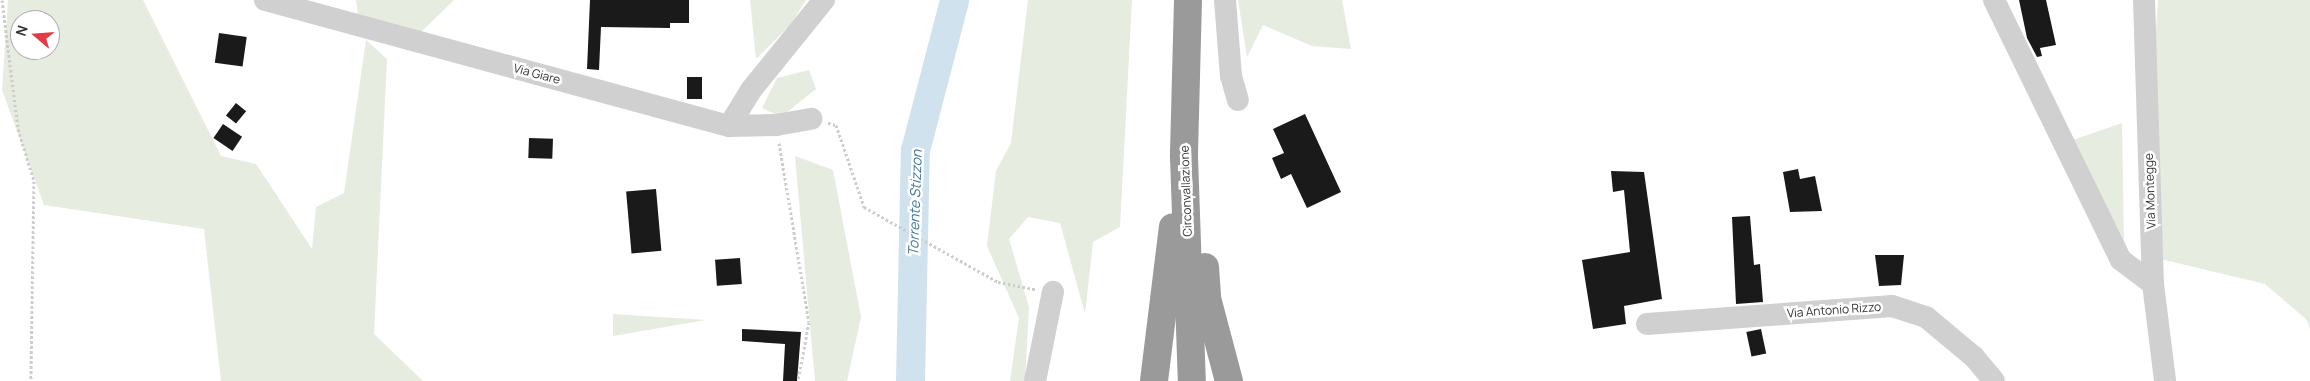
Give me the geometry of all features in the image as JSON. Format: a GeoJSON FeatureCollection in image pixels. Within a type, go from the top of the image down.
{"type":"FeatureCollection","features":[{"type":"Feature","properties":{"kind":"highway","name":"Circonvallazione"},"geometry":{"type":"LineString","coordinates":[[1188,0],[1186,199],[1192,381]]}},
{"type":"Feature","properties":{"kind":"highway"},"geometry":{"type":"LineString","coordinates":[[1154,381],[1175,217],[1186,199],[1202,221],[1207,298],[1229,381]]}},
{"type":"Feature","properties":{"kind":"street","name":"Via Giare"},"geometry":{"type":"LineString","coordinates":[[265,0],[729,126],[776,125],[811,119]]}},
{"type":"Feature","properties":{"kind":"street"},"geometry":{"type":"LineString","coordinates":[[729,126],[751,90],[824,0]]}},
{"type":"Feature","properties":{"kind":"street"},"geometry":{"type":"LineString","coordinates":[[1225,0],[1231,76],[1238,100]]}},
{"type":"Feature","properties":{"kind":"street"},"geometry":{"type":"LineString","coordinates":[[1994,0],[2121,260],[2153,284]]}},
{"type":"Feature","properties":{"kind":"street","name":"Via Montegge"},"geometry":{"type":"LineString","coordinates":[[2144,0],[2153,284],[2165,381]]}},
{"type":"Feature","properties":{"kind":"street"},"geometry":{"type":"LineString","coordinates":[[1035,381],[1053,292]]}},
{"type":"Feature","properties":{"kind":"street","name":"Via Antonio Rizzo"},"geometry":{"type":"LineString","coordinates":[[1647,324],[1892,306],[1926,317],[1974,357],[1994,381]]}},
{"type":"Feature","properties":{"kind":"path"},"geometry":{"type":"LineString","coordinates":[[2,0],[18,129],[34,181],[31,381]]}},
{"type":"Feature","properties":{"kind":"path"},"geometry":{"type":"LineString","coordinates":[[811,119],[836,125],[864,207],[998,282],[1053,292]]}},
{"type":"Feature","properties":{"kind":"path"},"geometry":{"type":"LineString","coordinates":[[776,125],[809,322],[798,381]]}},
{"type":"Feature","properties":{"kind":"shaded area"},"geometry":{"type":"Polygon","coordinates":[[[8,0],[143,0],[221,156],[256,164],[312,249],[316,207],[344,193],[366,40],[387,59],[374,334],[423,381],[221,381],[204,229],[44,205],[2,90],[8,0]]]}},
{"type":"Feature","properties":{"kind":"shaded area"},"geometry":{"type":"Polygon","coordinates":[[[356,0],[454,0],[419,34],[358,16],[356,0]]]}},
{"type":"Feature","properties":{"kind":"shaded area"},"geometry":{"type":"Polygon","coordinates":[[[750,0],[806,0],[791,24],[756,59],[750,0]]]}},
{"type":"Feature","properties":{"kind":"shaded area"},"geometry":{"type":"Polygon","coordinates":[[[1028,0],[1132,0],[1120,227],[1093,242],[1085,314],[1060,223],[1028,217],[1009,239],[1029,307],[1025,381],[1010,381],[1019,318],[987,246],[996,171],[1011,143],[1028,0]]]}},
{"type":"Feature","properties":{"kind":"shaded area"},"geometry":{"type":"Polygon","coordinates":[[[1238,0],[1342,0],[1351,49],[1312,46],[1263,25],[1247,57],[1238,0]]]}},
{"type":"Feature","properties":{"kind":"shaded area"},"geometry":{"type":"Polygon","coordinates":[[[2158,0],[2310,0],[2310,329],[2307,320],[2265,284],[2152,257],[2148,142],[2158,0]]]}},
{"type":"Feature","properties":{"kind":"shaded area"},"geometry":{"type":"Polygon","coordinates":[[[809,70],[816,89],[781,117],[762,108],[777,78],[809,70]]]}},
{"type":"Feature","properties":{"kind":"shaded area"},"geometry":{"type":"Polygon","coordinates":[[[2122,123],[2124,247],[2073,140],[2122,123]]]}},
{"type":"Feature","properties":{"kind":"shaded area"},"geometry":{"type":"Polygon","coordinates":[[[795,156],[833,170],[861,317],[847,381],[815,381],[795,156]]]}},
{"type":"Feature","properties":{"kind":"shaded area"},"geometry":{"type":"Polygon","coordinates":[[[613,314],[706,320],[613,336],[613,314]]]}},
{"type":"Feature","properties":{"kind":"building"},"geometry":{"type":"Polygon","coordinates":[[[590,0],[689,0],[689,23],[670,23],[670,28],[601,27],[599,70],[587,69],[590,0]]]}},
{"type":"Feature","properties":{"kind":"building"},"geometry":{"type":"Polygon","coordinates":[[[2019,0],[2046,0],[2056,45],[2040,48],[2042,56],[2037,57],[2027,38],[2019,0]]]}},
{"type":"Feature","properties":{"kind":"building"},"geometry":{"type":"Polygon","coordinates":[[[219,33],[247,37],[243,67],[215,63],[219,33]]]}},
{"type":"Feature","properties":{"kind":"building"},"geometry":{"type":"Polygon","coordinates":[[[687,77],[702,77],[702,99],[687,99],[687,77]]]}},
{"type":"Feature","properties":{"kind":"building"},"geometry":{"type":"Polygon","coordinates":[[[236,103],[246,111],[236,124],[226,115],[236,103]]]}},
{"type":"Feature","properties":{"kind":"building"},"geometry":{"type":"Polygon","coordinates":[[[1305,114],[1341,192],[1307,208],[1291,174],[1281,179],[1272,158],[1284,153],[1273,129],[1305,114]]]}},
{"type":"Feature","properties":{"kind":"building"},"geometry":{"type":"Polygon","coordinates":[[[223,124],[242,137],[233,151],[213,138],[223,124]]]}},
{"type":"Feature","properties":{"kind":"building"},"geometry":{"type":"Polygon","coordinates":[[[529,138],[553,139],[552,159],[528,158],[529,138]]]}},
{"type":"Feature","properties":{"kind":"building"},"geometry":{"type":"Polygon","coordinates":[[[1798,169],[1800,179],[1815,176],[1822,211],[1790,212],[1783,172],[1798,169]]]}},
{"type":"Feature","properties":{"kind":"building"},"geometry":{"type":"Polygon","coordinates":[[[1611,171],[1644,172],[1662,299],[1624,306],[1626,324],[1593,329],[1582,260],[1630,252],[1624,190],[1613,192],[1611,171]]]}},
{"type":"Feature","properties":{"kind":"building"},"geometry":{"type":"Polygon","coordinates":[[[656,189],[661,251],[632,253],[626,192],[656,189]]]}},
{"type":"Feature","properties":{"kind":"building"},"geometry":{"type":"Polygon","coordinates":[[[1750,216],[1754,265],[1760,264],[1763,302],[1736,304],[1732,217],[1750,216]]]}},
{"type":"Feature","properties":{"kind":"building"},"geometry":{"type":"Polygon","coordinates":[[[1875,255],[1904,255],[1901,285],[1879,286],[1875,255]]]}},
{"type":"Feature","properties":{"kind":"building"},"geometry":{"type":"Polygon","coordinates":[[[740,258],[742,284],[717,286],[715,260],[740,258]]]}},
{"type":"Feature","properties":{"kind":"building"},"geometry":{"type":"Polygon","coordinates":[[[742,329],[801,332],[797,381],[783,381],[785,344],[742,341],[742,329]]]}},
{"type":"Feature","properties":{"kind":"building"},"geometry":{"type":"Polygon","coordinates":[[[1761,329],[1766,353],[1752,357],[1746,332],[1761,329]]]}},
{"type":"Feature","properties":{"kind":"waterway","name":"Torrente Stizzon"},"geometry":{"type":"LineString","coordinates":[[910,381],[915,150],[954,0]]}}]}
